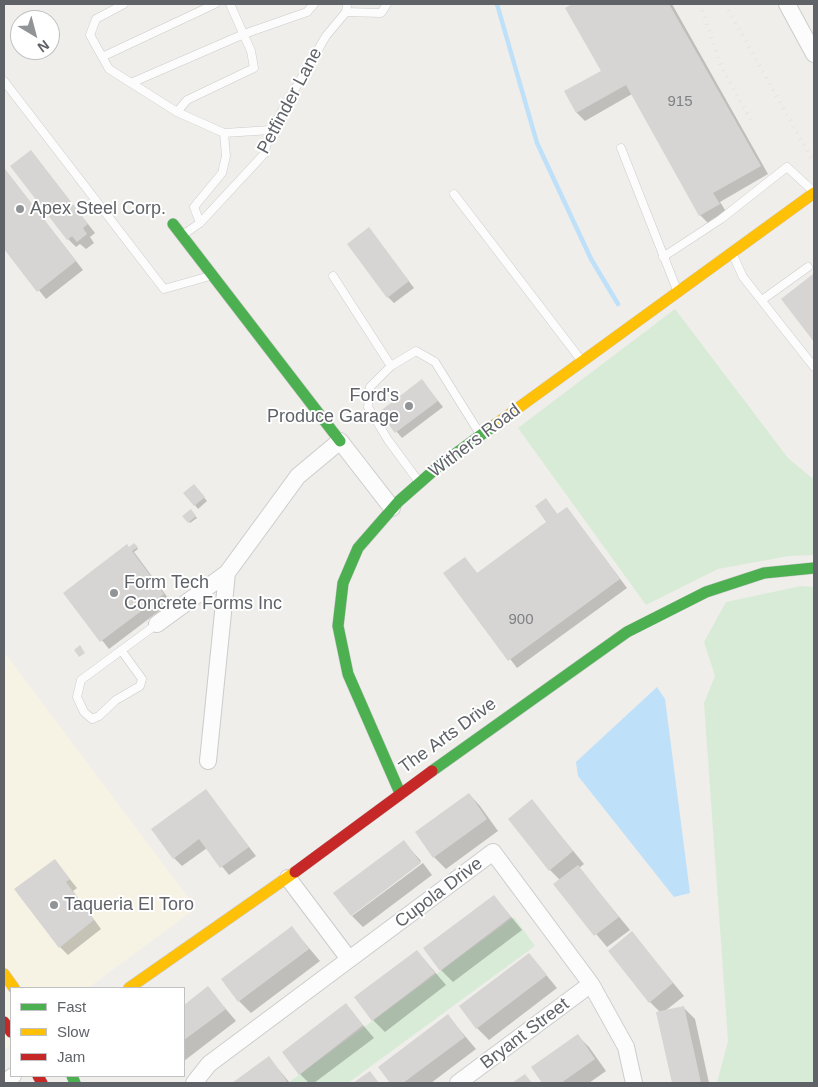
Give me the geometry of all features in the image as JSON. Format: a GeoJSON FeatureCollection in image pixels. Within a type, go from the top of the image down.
{"type":"FeatureCollection","features":[{"type":"Feature","properties":{"kind":"street"},"geometry":{"type":"LineString","coordinates":[[788,4],[814,54]]}},
{"type":"Feature","properties":{"kind":"street","name":"Withers Road"},"geometry":{"type":"LineString","coordinates":[[400,792],[348,674],[338,626],[343,583],[358,548],[392,508],[420,483],[481,435],[814,193]]}},
{"type":"Feature","properties":{"kind":"street"},"geometry":{"type":"LineString","coordinates":[[174,224],[211,275],[392,508]]}},
{"type":"Feature","properties":{"kind":"street"},"geometry":{"type":"LineString","coordinates":[[156,624],[227,573],[298,476],[340,441]]}},
{"type":"Feature","properties":{"kind":"street","name":"The Arts Drive"},"geometry":{"type":"LineString","coordinates":[[130,987],[288,878],[400,792],[627,632],[706,592],[764,573],[814,568]]}},
{"type":"Feature","properties":{"kind":"street"},"geometry":{"type":"LineString","coordinates":[[208,761],[227,573]]}},
{"type":"Feature","properties":{"kind":"street","name":"Cupola Drive"},"geometry":{"type":"LineString","coordinates":[[194,1083],[209,1064],[493,852],[591,984],[626,1047],[634,1083]]}},
{"type":"Feature","properties":{"kind":"street"},"geometry":{"type":"LineString","coordinates":[[288,878],[349,959]]}},
{"type":"Feature","properties":{"kind":"street"},"geometry":{"type":"LineString","coordinates":[[4,974],[13,987]]}},
{"type":"Feature","properties":{"kind":"street","name":"Bryant Street"},"geometry":{"type":"LineString","coordinates":[[458,1083],[591,984]]}},
{"type":"Feature","properties":{"kind":"lane"},"geometry":{"type":"LineString","coordinates":[[124,4],[96,19],[90,35],[109,69],[177,112],[224,132],[271,130]]}},
{"type":"Feature","properties":{"kind":"lane"},"geometry":{"type":"LineString","coordinates":[[102,57],[215,4]]}},
{"type":"Feature","properties":{"kind":"lane"},"geometry":{"type":"LineString","coordinates":[[177,112],[187,100],[254,68],[251,51],[230,4]]}},
{"type":"Feature","properties":{"kind":"lane"},"geometry":{"type":"LineString","coordinates":[[131,83],[244,34],[307,12],[314,4]]}},
{"type":"Feature","properties":{"kind":"lane"},"geometry":{"type":"LineString","coordinates":[[347,8],[381,13],[386,4]]}},
{"type":"Feature","properties":{"kind":"lane","name":"Petfinder Lane"},"geometry":{"type":"LineString","coordinates":[[182,236],[200,223],[264,154],[271,130],[326,36],[347,8]]}},
{"type":"Feature","properties":{"kind":"lane"},"geometry":{"type":"LineString","coordinates":[[4,81],[164,289],[211,275]]}},
{"type":"Feature","properties":{"kind":"lane"},"geometry":{"type":"LineString","coordinates":[[200,223],[194,207],[222,173],[226,156],[224,132]]}},
{"type":"Feature","properties":{"kind":"lane"},"geometry":{"type":"LineString","coordinates":[[621,148],[678,292]]}},
{"type":"Feature","properties":{"kind":"lane"},"geometry":{"type":"LineString","coordinates":[[663,257],[721,219],[787,167],[814,193]]}},
{"type":"Feature","properties":{"kind":"lane"},"geometry":{"type":"LineString","coordinates":[[454,194],[582,362]]}},
{"type":"Feature","properties":{"kind":"lane"},"geometry":{"type":"LineString","coordinates":[[732,253],[743,277],[814,367]]}},
{"type":"Feature","properties":{"kind":"lane"},"geometry":{"type":"LineString","coordinates":[[762,300],[808,267]]}},
{"type":"Feature","properties":{"kind":"lane"},"geometry":{"type":"LineString","coordinates":[[333,276],[391,366]]}},
{"type":"Feature","properties":{"kind":"lane"},"geometry":{"type":"LineString","coordinates":[[420,483],[388,440],[368,407],[370,387],[391,366],[416,351],[434,362],[481,435]]}},
{"type":"Feature","properties":{"kind":"lane"},"geometry":{"type":"LineString","coordinates":[[122,650],[142,679],[140,686],[116,700],[99,716],[92,719],[84,712],[77,697],[80,680],[156,624]]}},
{"type":"Feature","properties":{"kind":"shaded area"},"geometry":{"type":"Polygon","coordinates":[[[4,652],[196,908],[89,987],[10,987],[10,1046],[4,1050],[4,652]]]}},
{"type":"Feature","properties":{"kind":"green space"},"geometry":{"type":"Polygon","coordinates":[[[675,309],[788,458],[812,478],[814,477],[814,555],[789,556],[718,569],[646,605],[518,428],[675,309]]]}},
{"type":"Feature","properties":{"kind":"green space"},"geometry":{"type":"Polygon","coordinates":[[[801,586],[814,587],[814,1083],[717,1083],[728,1041],[704,703],[715,676],[704,642],[726,602],[801,586]]]}},
{"type":"Feature","properties":{"kind":"green space"},"geometry":{"type":"Polygon","coordinates":[[[514,917],[535,946],[348,1083],[288,1083],[514,917]]]}},
{"type":"Feature","properties":{"kind":"water"},"geometry":{"type":"Polygon","coordinates":[[[657,687],[665,699],[690,893],[674,897],[578,776],[576,762],[657,687]]]}},
{"type":"Feature","properties":{"kind":"building"},"geometry":{"type":"Polygon","coordinates":[[[572,4],[669,4],[761,166],[713,193],[720,204],[699,216],[626,85],[576,113],[564,91],[601,71],[565,8],[572,4]]]}},
{"type":"Feature","properties":{"kind":"building"},"geometry":{"type":"Polygon","coordinates":[[[31,150],[88,224],[83,228],[87,234],[77,242],[72,236],[67,240],[10,166],[31,150]]]}},
{"type":"Feature","properties":{"kind":"building","name":"Apex Steel Corp."},"geometry":{"type":"Polygon","coordinates":[[[4,168],[76,261],[37,292],[4,249],[4,168]]]}},
{"type":"Feature","properties":{"kind":"building"},"geometry":{"type":"Polygon","coordinates":[[[369,227],[409,281],[387,298],[347,244],[369,227]]]}},
{"type":"Feature","properties":{"kind":"building"},"geometry":{"type":"Polygon","coordinates":[[[814,275],[814,342],[781,299],[814,275]]]}},
{"type":"Feature","properties":{"kind":"building","name":"Ford's Produce Garage"},"geometry":{"type":"Polygon","coordinates":[[[422,379],[438,401],[395,433],[379,412],[422,379]]]}},
{"type":"Feature","properties":{"kind":"building"},"geometry":{"type":"Polygon","coordinates":[[[194,484],[205,497],[194,506],[183,493],[194,484]]]}},
{"type":"Feature","properties":{"kind":"building"},"geometry":{"type":"Polygon","coordinates":[[[546,498],[557,514],[567,507],[620,579],[508,661],[443,573],[465,557],[477,573],[546,522],[535,506],[546,498]]]}},
{"type":"Feature","properties":{"kind":"building"},"geometry":{"type":"Polygon","coordinates":[[[191,509],[196,516],[188,523],[182,516],[191,509]]]}},
{"type":"Feature","properties":{"kind":"building","name":"Form Tech Concrete Forms Inc"},"geometry":{"type":"Polygon","coordinates":[[[134,543],[138,547],[132,551],[164,594],[100,642],[63,593],[127,544],[129,547],[134,543]]]}},
{"type":"Feature","properties":{"kind":"building"},"geometry":{"type":"Polygon","coordinates":[[[80,645],[85,653],[79,657],[74,650],[80,645]]]}},
{"type":"Feature","properties":{"kind":"building"},"geometry":{"type":"Polygon","coordinates":[[[206,789],[249,847],[220,868],[199,839],[173,859],[151,829],[206,789]]]}},
{"type":"Feature","properties":{"kind":"building"},"geometry":{"type":"Polygon","coordinates":[[[469,793],[487,819],[433,858],[415,832],[469,793]]]}},
{"type":"Feature","properties":{"kind":"building"},"geometry":{"type":"Polygon","coordinates":[[[532,799],[573,851],[549,871],[508,819],[532,799]]]}},
{"type":"Feature","properties":{"kind":"building"},"geometry":{"type":"Polygon","coordinates":[[[404,840],[421,863],[351,916],[333,893],[404,840]]]}},
{"type":"Feature","properties":{"kind":"building","name":"Taqueria El Toro"},"geometry":{"type":"Polygon","coordinates":[[[55,859],[70,879],[66,882],[94,920],[59,948],[14,889],[55,859]]]}},
{"type":"Feature","properties":{"kind":"building"},"geometry":{"type":"Polygon","coordinates":[[[578,865],[619,917],[594,936],[553,884],[578,865]]]}},
{"type":"Feature","properties":{"kind":"building"},"geometry":{"type":"Polygon","coordinates":[[[494,895],[511,917],[440,971],[423,948],[494,895]]]}},
{"type":"Feature","properties":{"kind":"building"},"geometry":{"type":"Polygon","coordinates":[[[292,926],[309,949],[238,1002],[221,979],[292,926]]]}},
{"type":"Feature","properties":{"kind":"building"},"geometry":{"type":"Polygon","coordinates":[[[632,931],[673,983],[649,1003],[608,951],[632,931]]]}},
{"type":"Feature","properties":{"kind":"building"},"geometry":{"type":"Polygon","coordinates":[[[417,950],[435,973],[372,1021],[354,997],[417,950]]]}},
{"type":"Feature","properties":{"kind":"building"},"geometry":{"type":"Polygon","coordinates":[[[529,953],[547,975],[476,1029],[459,1006],[529,953]]]}},
{"type":"Feature","properties":{"kind":"building"},"geometry":{"type":"Polygon","coordinates":[[[208,986],[226,1009],[185,1039],[185,1004],[208,986]]]}},
{"type":"Feature","properties":{"kind":"building"},"geometry":{"type":"Polygon","coordinates":[[[346,1003],[363,1025],[299,1075],[282,1052],[346,1003]]]}},
{"type":"Feature","properties":{"kind":"building"},"geometry":{"type":"Polygon","coordinates":[[[684,1006],[701,1083],[672,1083],[656,1012],[684,1006]]]}},
{"type":"Feature","properties":{"kind":"building"},"geometry":{"type":"Polygon","coordinates":[[[448,1014],[465,1037],[403,1083],[390,1083],[378,1067],[448,1014]]]}},
{"type":"Feature","properties":{"kind":"building"},"geometry":{"type":"Polygon","coordinates":[[[578,1034],[595,1059],[561,1083],[542,1083],[531,1067],[578,1034]]]}},
{"type":"Feature","properties":{"kind":"building"},"geometry":{"type":"Polygon","coordinates":[[[269,1056],[287,1081],[284,1083],[232,1083],[269,1056]]]}},
{"type":"Feature","properties":{"kind":"building"},"geometry":{"type":"Polygon","coordinates":[[[370,1071],[379,1083],[353,1083],[370,1071]]]}},
{"type":"Feature","properties":{"kind":"building"},"geometry":{"type":"Polygon","coordinates":[[[525,1074],[532,1083],[512,1083],[525,1074]]]}},
{"type":"Feature","properties":{"kind":"waterway"},"geometry":{"type":"LineString","coordinates":[[497,4],[537,143],[591,259],[618,304]]}},
{"type":"Feature","properties":{"kind":"railway"},"geometry":{"type":"LineString","coordinates":[[700,4],[721,66],[752,122]]}},
{"type":"Feature","properties":{"kind":"railway"},"geometry":{"type":"LineString","coordinates":[[725,4],[814,163]]}},
{"type":"Feature","properties":{"kind":"traffic: fast"},"geometry":{"type":"LineString","coordinates":[[173,224],[340,441]]}},
{"type":"Feature","properties":{"kind":"traffic: fast"},"geometry":{"type":"LineString","coordinates":[[400,793],[348,674],[338,626],[343,583],[358,548],[399,501],[440,465],[496,424]]}},
{"type":"Feature","properties":{"kind":"traffic: fast"},"geometry":{"type":"LineString","coordinates":[[432,771],[627,632],[706,592],[764,573],[814,568]]}},
{"type":"Feature","properties":{"kind":"traffic: fast"},"geometry":{"type":"LineString","coordinates":[[72,1077],[75,1083]]}},
{"type":"Feature","properties":{"kind":"traffic: slow"},"geometry":{"type":"LineString","coordinates":[[496,424],[814,193]]}},
{"type":"Feature","properties":{"kind":"traffic: slow"},"geometry":{"type":"LineString","coordinates":[[130,987],[295,872]]}},
{"type":"Feature","properties":{"kind":"traffic: slow"},"geometry":{"type":"LineString","coordinates":[[4,974],[13,987]]}},
{"type":"Feature","properties":{"kind":"traffic: jam"},"geometry":{"type":"LineString","coordinates":[[295,872],[432,771]]}},
{"type":"Feature","properties":{"kind":"traffic: jam"},"geometry":{"type":"LineString","coordinates":[[4,1022],[10,1031]]}},
{"type":"Feature","properties":{"kind":"traffic: jam"},"geometry":{"type":"LineString","coordinates":[[39,1077],[42,1083]]}},
{"type":"Feature","properties":{"kind":"place","name":"Apex Steel Corp."},"geometry":{"type":"Point","coordinates":[20,209]}},
{"type":"Feature","properties":{"kind":"place","name":"Ford's Produce Garage"},"geometry":{"type":"Point","coordinates":[409,406]}},
{"type":"Feature","properties":{"kind":"place","name":"Form Tech Concrete Forms Inc"},"geometry":{"type":"Point","coordinates":[114,593]}},
{"type":"Feature","properties":{"kind":"place","name":"Taqueria El Toro"},"geometry":{"type":"Point","coordinates":[54,905]}}]}
